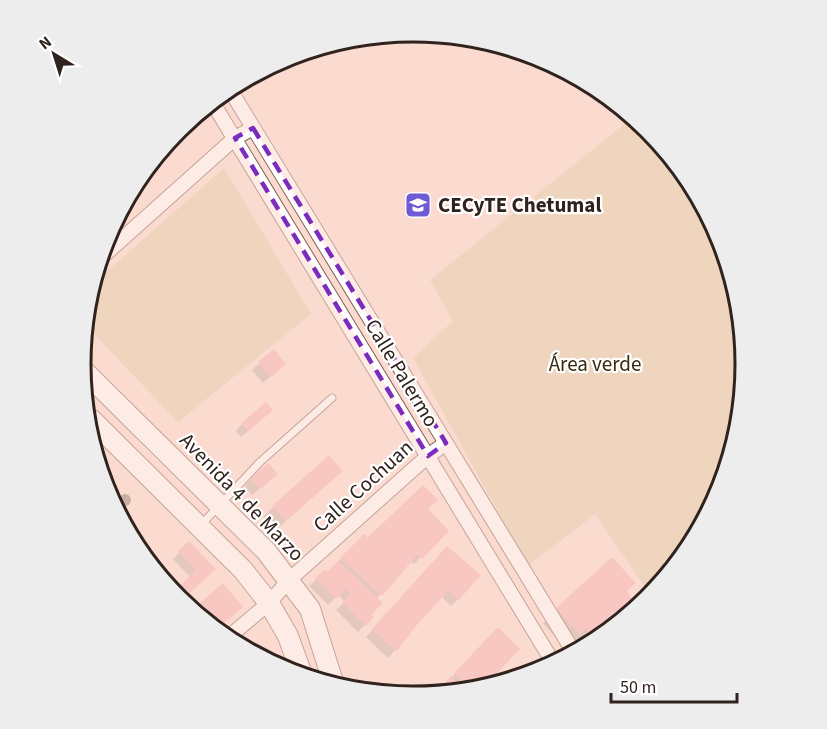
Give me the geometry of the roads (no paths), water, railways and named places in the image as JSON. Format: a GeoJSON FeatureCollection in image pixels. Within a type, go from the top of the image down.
{"type":"FeatureCollection","features":[{"type":"Feature","properties":{"kind":"street","name":"Calle Palermo"},"geometry":{"type":"LineString","coordinates":[[234,96],[570,646]]}},
{"type":"Feature","properties":{"kind":"street","name":"Calle Palermo"},"geometry":{"type":"LineString","coordinates":[[217,109],[550,657]]}},
{"type":"Feature","properties":{"kind":"street"},"geometry":{"type":"LineString","coordinates":[[114,246],[235,138],[253,128]]}},
{"type":"Feature","properties":{"kind":"street","name":"Avenida 4 de Marzo"},"geometry":{"type":"LineString","coordinates":[[92,379],[266,551],[310,609],[332,676]]}},
{"type":"Feature","properties":{"kind":"street"},"geometry":{"type":"LineString","coordinates":[[97,425],[243,570],[269,603],[288,636],[299,665]]}},
{"type":"Feature","properties":{"kind":"street","name":"Calle Cochuan"},"geometry":{"type":"LineString","coordinates":[[234,633],[269,603],[289,580],[428,456],[446,443]]}},
{"type":"Feature","properties":{"kind":"lane"},"geometry":{"type":"LineString","coordinates":[[199,526],[260,462],[332,398]]}},
{"type":"Feature","properties":{"kind":"place","name":"CECyTE Chetumal"},"geometry":{"type":"Point","coordinates":[418,205]}},
{"type":"Feature","properties":{"kind":"park label","name":"Área verde"},"geometry":{"type":"Point","coordinates":[595,364]}}]}
